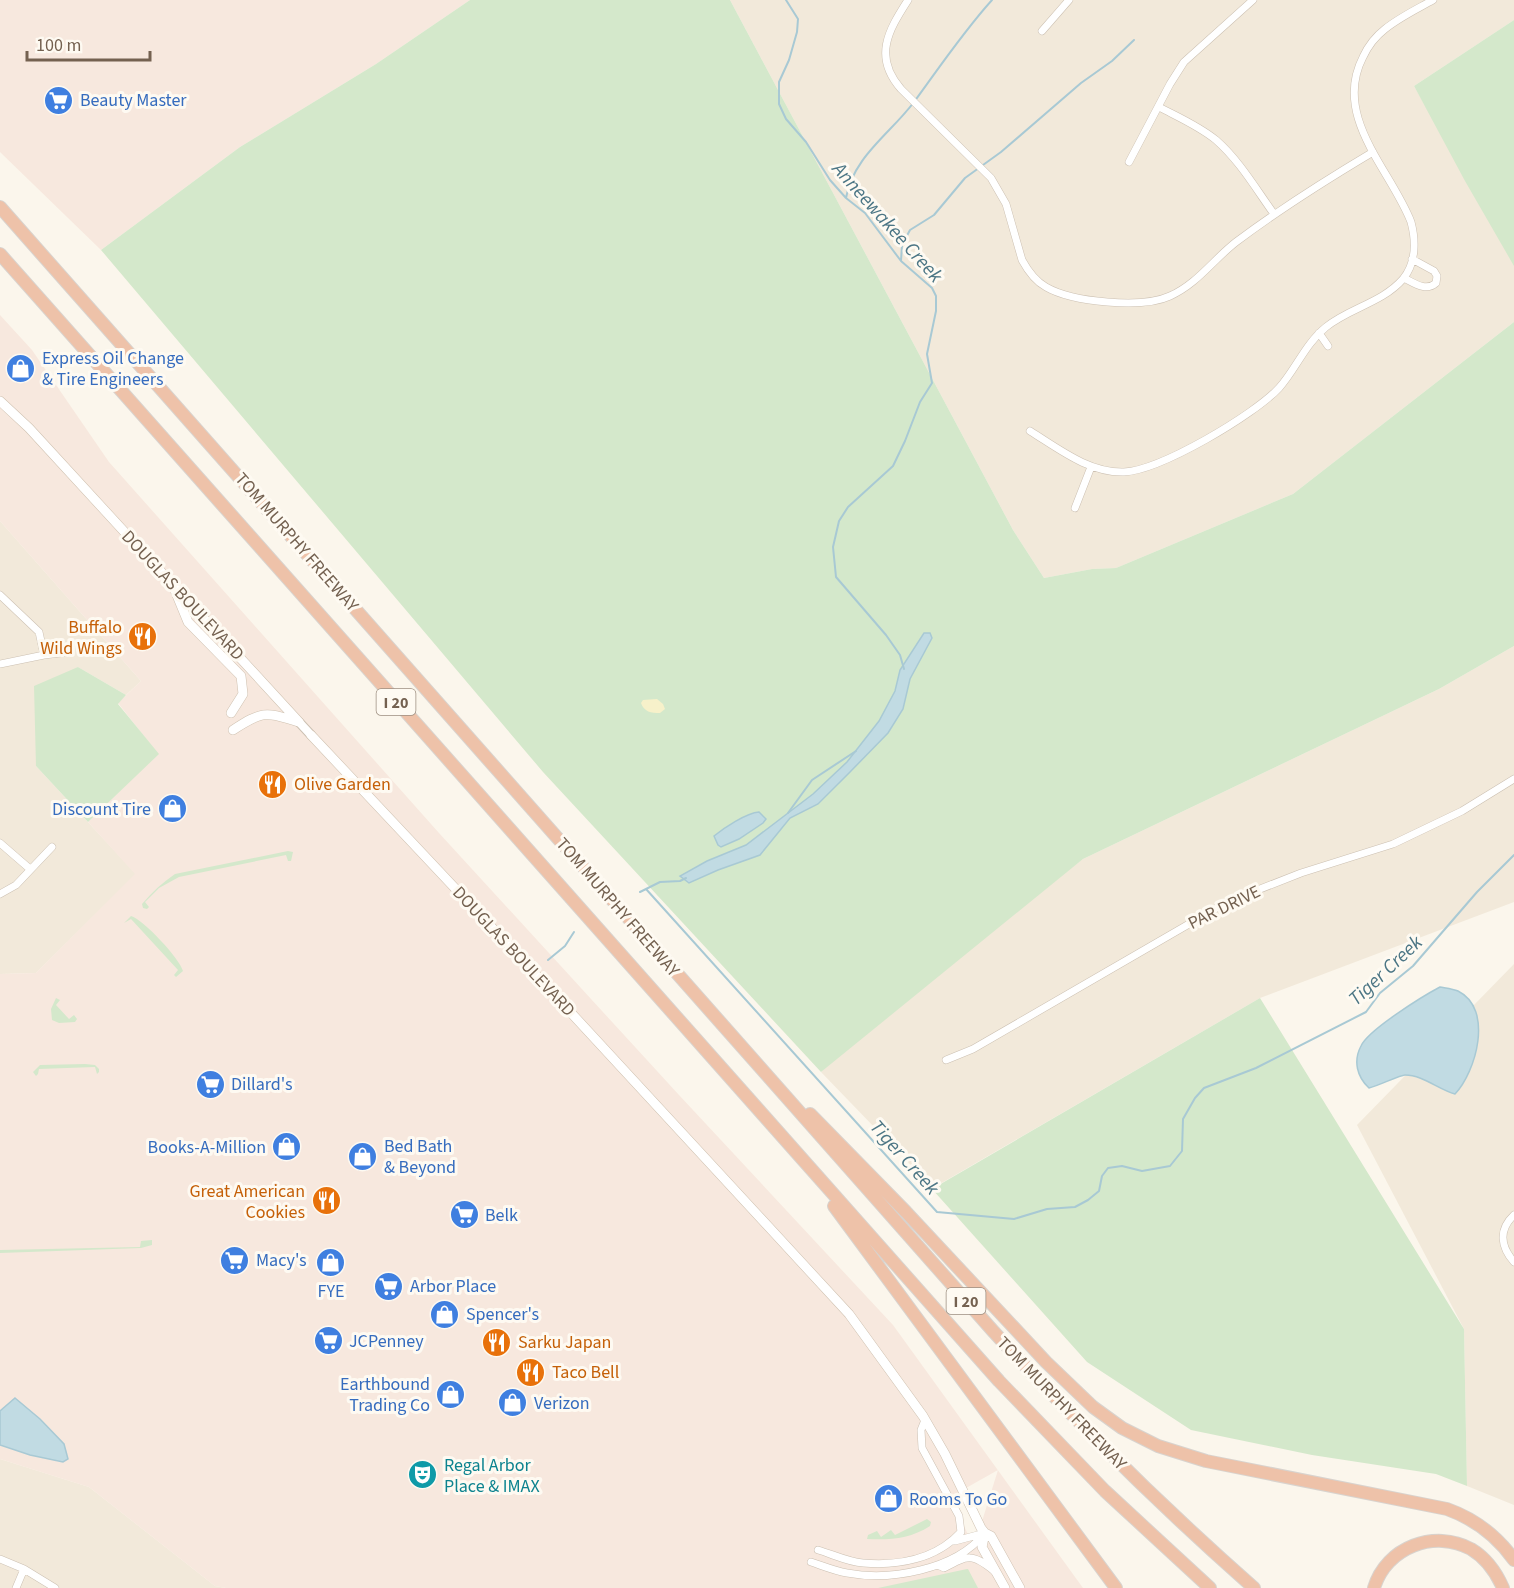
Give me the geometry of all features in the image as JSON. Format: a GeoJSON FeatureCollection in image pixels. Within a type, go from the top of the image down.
{"type":"FeatureCollection","features":[{"type":"Feature","properties":{"kind":"highway","name":"TOM MURPHY FREEWAY"},"geometry":{"type":"LineString","coordinates":[[0,207],[1041,1384],[1143,1487],[1254,1588]]}},
{"type":"Feature","properties":{"kind":"highway","name":"TOM MURPHY FREEWAY"},"geometry":{"type":"LineString","coordinates":[[0,254],[1024,1409],[1105,1491],[1210,1588]]}},
{"type":"Feature","properties":{"kind":"highway"},"geometry":{"type":"LineString","coordinates":[[696,996],[906,1212],[1046,1362],[1122,1428],[1158,1446],[1206,1461],[1447,1509],[1470,1519],[1490,1533],[1514,1560]]}},
{"type":"Feature","properties":{"kind":"highway"},"geometry":{"type":"LineString","coordinates":[[793,1149],[1116,1588]]}},
{"type":"Feature","properties":{"kind":"highway"},"geometry":{"type":"LineString","coordinates":[[1374,1588],[1385,1567],[1398,1554],[1412,1546],[1433,1541],[1456,1543],[1473,1550],[1488,1563],[1503,1588]]}},
{"type":"Feature","properties":{"kind":"main road","name":"DOUGLAS BOULEVARD"},"geometry":{"type":"LineString","coordinates":[[0,401],[29,428],[300,722]]}},
{"type":"Feature","properties":{"kind":"main road"},"geometry":{"type":"LineString","coordinates":[[172,583],[188,622],[241,676],[243,694],[231,713]]}},
{"type":"Feature","properties":{"kind":"main road"},"geometry":{"type":"LineString","coordinates":[[233,730],[255,716],[271,714],[300,722]]}},
{"type":"Feature","properties":{"kind":"main road","name":"DOUGLAS BOULEVARD"},"geometry":{"type":"LineString","coordinates":[[311,735],[849,1314],[926,1420],[985,1533],[991,1536],[1020,1588]]}},
{"type":"Feature","properties":{"kind":"main road","name":"DOUGLAS BOULEVARD"},"geometry":{"type":"LineString","coordinates":[[985,1533],[982,1546],[1005,1588]]}},
{"type":"Feature","properties":{"kind":"street"},"geometry":{"type":"LineString","coordinates":[[908,0],[889,33],[886,51],[889,70],[901,89],[991,178],[1006,204],[1022,260],[1031,274],[1044,286],[1070,296],[1122,304],[1157,301],[1188,287],[1228,249],[1274,214],[1373,152]]}},
{"type":"Feature","properties":{"kind":"street"},"geometry":{"type":"LineString","coordinates":[[1042,31],[1069,0]]}},
{"type":"Feature","properties":{"kind":"street"},"geometry":{"type":"LineString","coordinates":[[1129,162],[1184,62],[1253,0]]}},
{"type":"Feature","properties":{"kind":"street"},"geometry":{"type":"LineString","coordinates":[[1030,431],[1090,467],[1124,472],[1149,468],[1226,427],[1259,406],[1278,390],[1319,333],[1335,321],[1376,299],[1404,278],[1412,259],[1414,237],[1411,222],[1360,128],[1354,101],[1354,88],[1359,64],[1371,44],[1386,28],[1433,0]]}},
{"type":"Feature","properties":{"kind":"street"},"geometry":{"type":"LineString","coordinates":[[1159,106],[1216,140],[1274,214]]}},
{"type":"Feature","properties":{"kind":"street"},"geometry":{"type":"LineString","coordinates":[[1404,278],[1425,287],[1436,283],[1437,276],[1434,271],[1412,259]]}},
{"type":"Feature","properties":{"kind":"street"},"geometry":{"type":"LineString","coordinates":[[1319,333],[1328,346]]}},
{"type":"Feature","properties":{"kind":"street"},"geometry":{"type":"LineString","coordinates":[[1075,508],[1090,467]]}},
{"type":"Feature","properties":{"kind":"street"},"geometry":{"type":"LineString","coordinates":[[0,595],[39,632],[44,655]]}},
{"type":"Feature","properties":{"kind":"street"},"geometry":{"type":"LineString","coordinates":[[0,664],[69,652]]}},
{"type":"Feature","properties":{"kind":"street","name":"DOUGLAS BOULEVARD"},"geometry":{"type":"LineString","coordinates":[[300,722],[311,735]]}},
{"type":"Feature","properties":{"kind":"street","name":"PAR DRIVE"},"geometry":{"type":"LineString","coordinates":[[946,1060],[973,1049],[1227,902],[1301,873],[1393,843],[1462,811],[1514,779]]}},
{"type":"Feature","properties":{"kind":"street"},"geometry":{"type":"LineString","coordinates":[[0,843],[30,869]]}},
{"type":"Feature","properties":{"kind":"street"},"geometry":{"type":"LineString","coordinates":[[0,894],[16,885],[52,848]]}},
{"type":"Feature","properties":{"kind":"street"},"geometry":{"type":"LineString","coordinates":[[1514,1215],[1505,1230],[1502,1241],[1507,1254],[1514,1262]]}},
{"type":"Feature","properties":{"kind":"street"},"geometry":{"type":"LineString","coordinates":[[818,1550],[861,1563],[903,1562],[938,1552],[961,1532],[959,1516],[922,1448],[921,1430],[926,1420]]}},
{"type":"Feature","properties":{"kind":"street"},"geometry":{"type":"LineString","coordinates":[[951,1542],[985,1533]]}},
{"type":"Feature","properties":{"kind":"street"},"geometry":{"type":"LineString","coordinates":[[811,1562],[846,1573],[894,1576],[938,1565],[975,1544],[985,1533]]}},
{"type":"Feature","properties":{"kind":"street"},"geometry":{"type":"LineString","coordinates":[[938,1565],[944,1568],[966,1557],[976,1559],[998,1575]]}},
{"type":"Feature","properties":{"kind":"street"},"geometry":{"type":"LineString","coordinates":[[0,1560],[24,1569],[55,1588]]}},
{"type":"Feature","properties":{"kind":"street"},"geometry":{"type":"LineString","coordinates":[[16,1588],[24,1569]]}},
{"type":"Feature","properties":{"kind":"shaded area"},"geometry":{"type":"Polygon","coordinates":[[[0,0],[470,0],[376,64],[240,147],[101,250],[0,152],[0,0]]]}},
{"type":"Feature","properties":{"kind":"shaded area"},"geometry":{"type":"Polygon","coordinates":[[[730,0],[1514,0],[1514,20],[1414,86],[1514,264],[1514,322],[1293,494],[1116,568],[1092,569],[1044,578],[1013,530],[730,0]]]}},
{"type":"Feature","properties":{"kind":"shaded area","name":"Arbor Place"},"geometry":{"type":"Polygon","coordinates":[[[0,315],[32,350],[109,462],[439,833],[893,1325],[998,1470],[1083,1588],[226,1588],[215,1586],[89,1487],[0,1459],[0,974],[36,973],[135,874],[88,822],[158,754],[118,703],[141,681],[0,521],[0,315]],[[998,1470],[950,1497],[974,1547],[998,1470]]]}},
{"type":"Feature","properties":{"kind":"shaded area"},"geometry":{"type":"Polygon","coordinates":[[[0,521],[141,681],[126,695],[78,667],[36,766],[136,874],[36,973],[0,974],[0,521]]]}},
{"type":"Feature","properties":{"kind":"shaded area"},"geometry":{"type":"Polygon","coordinates":[[[1514,646],[1514,902],[1260,998],[933,1188],[821,1072],[907,993],[1083,859],[1439,689],[1514,646]]]}},
{"type":"Feature","properties":{"kind":"shaded area"},"geometry":{"type":"Polygon","coordinates":[[[1514,964],[1514,1505],[1467,1486],[1464,1329],[1357,1125],[1514,964]]]}},
{"type":"Feature","properties":{"kind":"shaded area"},"geometry":{"type":"Polygon","coordinates":[[[0,1459],[89,1487],[215,1586],[226,1588],[0,1588],[0,1459]]]}},
{"type":"Feature","properties":{"kind":"green space"},"geometry":{"type":"Polygon","coordinates":[[[470,0],[730,0],[1013,530],[1044,578],[1092,569],[1116,568],[1293,494],[1514,322],[1514,646],[1439,689],[1083,859],[821,1072],[543,772],[101,250],[240,147],[376,64],[470,0]]]}},
{"type":"Feature","properties":{"kind":"green space"},"geometry":{"type":"Polygon","coordinates":[[[1514,20],[1514,266],[1414,86],[1514,20]]]}},
{"type":"Feature","properties":{"kind":"green space"},"geometry":{"type":"Polygon","coordinates":[[[78,667],[126,695],[118,704],[159,754],[88,822],[36,766],[34,686],[78,667]]]}},
{"type":"Feature","properties":{"kind":"green space"},"geometry":{"type":"Polygon","coordinates":[[[288,851],[293,852],[291,861],[288,861],[286,855],[179,877],[159,888],[145,902],[149,907],[143,908],[142,904],[150,895],[175,874],[288,851]]]}},
{"type":"Feature","properties":{"kind":"green space"},"geometry":{"type":"Polygon","coordinates":[[[131,916],[152,932],[175,958],[183,971],[176,977],[174,975],[178,970],[131,919],[124,923],[131,916]]]}},
{"type":"Feature","properties":{"kind":"green space"},"geometry":{"type":"Polygon","coordinates":[[[56,998],[60,1000],[56,1005],[69,1019],[74,1015],[77,1019],[75,1022],[59,1023],[52,1020],[51,1009],[56,998]]]}},
{"type":"Feature","properties":{"kind":"green space"},"geometry":{"type":"Polygon","coordinates":[[[1260,998],[1464,1329],[1467,1486],[1436,1474],[1312,1455],[1191,1430],[1087,1362],[932,1189],[1260,998]]]}},
{"type":"Feature","properties":{"kind":"green space"},"geometry":{"type":"Polygon","coordinates":[[[40,1065],[95,1065],[99,1072],[97,1074],[95,1067],[39,1069],[36,1076],[33,1072],[40,1065]]]}},
{"type":"Feature","properties":{"kind":"green space"},"geometry":{"type":"Polygon","coordinates":[[[152,1240],[152,1245],[141,1248],[0,1253],[0,1250],[140,1247],[141,1241],[152,1240]]]}},
{"type":"Feature","properties":{"kind":"green space"},"geometry":{"type":"Polygon","coordinates":[[[927,1519],[931,1522],[930,1526],[915,1534],[892,1539],[867,1539],[868,1535],[877,1531],[881,1537],[891,1530],[895,1535],[927,1519]]]}},
{"type":"Feature","properties":{"kind":"green space"},"geometry":{"type":"Polygon","coordinates":[[[967,1569],[978,1588],[878,1588],[967,1569]]]}},
{"type":"Feature","properties":{"kind":"sand"},"geometry":{"type":"Polygon","coordinates":[[[657,699],[665,709],[660,713],[648,711],[641,703],[643,700],[657,699]]]}},
{"type":"Feature","properties":{"kind":"water"},"geometry":{"type":"Polygon","coordinates":[[[924,633],[930,633],[932,638],[910,679],[903,709],[888,733],[818,804],[790,818],[760,855],[689,883],[680,876],[707,861],[746,845],[813,794],[847,762],[879,721],[895,691],[900,670],[924,633]]]}},
{"type":"Feature","properties":{"kind":"water"},"geometry":{"type":"Polygon","coordinates":[[[759,812],[766,819],[763,823],[739,839],[721,847],[718,845],[714,836],[742,818],[759,812]]]}},
{"type":"Feature","properties":{"kind":"water"},"geometry":{"type":"Polygon","coordinates":[[[1440,987],[1458,991],[1469,1000],[1476,1012],[1478,1041],[1475,1056],[1463,1084],[1455,1094],[1418,1077],[1405,1075],[1369,1088],[1357,1068],[1357,1057],[1361,1046],[1374,1031],[1440,987]]]}},
{"type":"Feature","properties":{"kind":"water"},"geometry":{"type":"Polygon","coordinates":[[[15,1398],[40,1419],[64,1444],[68,1459],[63,1462],[30,1455],[0,1445],[0,1411],[15,1398]]]}},
{"type":"Feature","properties":{"kind":"waterway","name":"Anneewakee Creek"},"geometry":{"type":"LineString","coordinates":[[786,0],[798,19],[797,32],[789,60],[779,82],[779,104],[786,119],[806,142],[830,180],[846,198],[865,213],[901,261],[932,288],[936,296],[936,311],[927,354],[932,383],[920,402],[893,466],[848,507],[839,521],[833,547],[836,577],[886,635],[900,655],[904,669]]}},
{"type":"Feature","properties":{"kind":"waterway"},"geometry":{"type":"LineString","coordinates":[[846,198],[850,183],[864,158],[914,102],[961,37],[992,0]]}},
{"type":"Feature","properties":{"kind":"waterway"},"geometry":{"type":"LineString","coordinates":[[901,261],[902,245],[910,230],[934,215],[965,178],[1001,152],[1081,83],[1112,61],[1134,40]]}},
{"type":"Feature","properties":{"kind":"waterway","name":"Anneewakee Creek"},"geometry":{"type":"LineString","coordinates":[[788,813],[812,780],[856,751]]}},
{"type":"Feature","properties":{"kind":"waterway","name":"Tiger Creek"},"geometry":{"type":"LineString","coordinates":[[646,889],[937,1212],[1014,1219],[1047,1209],[1075,1207],[1088,1200],[1099,1191],[1102,1176],[1108,1168],[1122,1166],[1142,1171],[1170,1166],[1182,1151],[1183,1119],[1195,1098],[1204,1088],[1256,1068],[1366,1012],[1380,993],[1413,966],[1477,892],[1514,855]]}},
{"type":"Feature","properties":{"kind":"waterway","name":"Anneewakee Creek"},"geometry":{"type":"LineString","coordinates":[[640,892],[660,882],[680,881],[686,878]]}},
{"type":"Feature","properties":{"kind":"waterway","name":"Anneewakee Creek"},"geometry":{"type":"LineString","coordinates":[[548,960],[565,946],[574,932]]}},
{"type":"Feature","properties":{"kind":"place","name":"Beauty Master"},"geometry":{"type":"Point","coordinates":[59,100]}},
{"type":"Feature","properties":{"kind":"place","name":"Express Oil Change & Tire Engineers"},"geometry":{"type":"Point","coordinates":[21,368]}},
{"type":"Feature","properties":{"kind":"place","name":"Buffalo Wild Wings"},"geometry":{"type":"Point","coordinates":[143,637]}},
{"type":"Feature","properties":{"kind":"place","name":"Olive Garden"},"geometry":{"type":"Point","coordinates":[273,784]}},
{"type":"Feature","properties":{"kind":"place","name":"Discount Tire"},"geometry":{"type":"Point","coordinates":[172,809]}},
{"type":"Feature","properties":{"kind":"place","name":"Dillard's"},"geometry":{"type":"Point","coordinates":[210,1084]}},
{"type":"Feature","properties":{"kind":"place","name":"Books-A-Million"},"geometry":{"type":"Point","coordinates":[287,1147]}},
{"type":"Feature","properties":{"kind":"place","name":"Bed Bath & Beyond"},"geometry":{"type":"Point","coordinates":[363,1156]}},
{"type":"Feature","properties":{"kind":"place","name":"Great American Cookies"},"geometry":{"type":"Point","coordinates":[326,1201]}},
{"type":"Feature","properties":{"kind":"place","name":"Belk"},"geometry":{"type":"Point","coordinates":[464,1215]}},
{"type":"Feature","properties":{"kind":"place","name":"Macy's"},"geometry":{"type":"Point","coordinates":[235,1260]}},
{"type":"Feature","properties":{"kind":"place","name":"FYE"},"geometry":{"type":"Point","coordinates":[331,1262]}},
{"type":"Feature","properties":{"kind":"place","name":"Arbor Place"},"geometry":{"type":"Point","coordinates":[389,1286]}},
{"type":"Feature","properties":{"kind":"place","name":"Spencer's"},"geometry":{"type":"Point","coordinates":[445,1314]}},
{"type":"Feature","properties":{"kind":"place","name":"JCPenney"},"geometry":{"type":"Point","coordinates":[328,1341]}},
{"type":"Feature","properties":{"kind":"place","name":"Sarku Japan"},"geometry":{"type":"Point","coordinates":[497,1342]}},
{"type":"Feature","properties":{"kind":"place","name":"Taco Bell"},"geometry":{"type":"Point","coordinates":[531,1372]}},
{"type":"Feature","properties":{"kind":"place","name":"Earthbound Trading Co"},"geometry":{"type":"Point","coordinates":[451,1394]}},
{"type":"Feature","properties":{"kind":"place","name":"Verizon"},"geometry":{"type":"Point","coordinates":[513,1403]}},
{"type":"Feature","properties":{"kind":"place","name":"Regal Arbor Place & IMAX"},"geometry":{"type":"Point","coordinates":[423,1475]}},
{"type":"Feature","properties":{"kind":"place","name":"Rooms To Go"},"geometry":{"type":"Point","coordinates":[888,1499]}}]}
